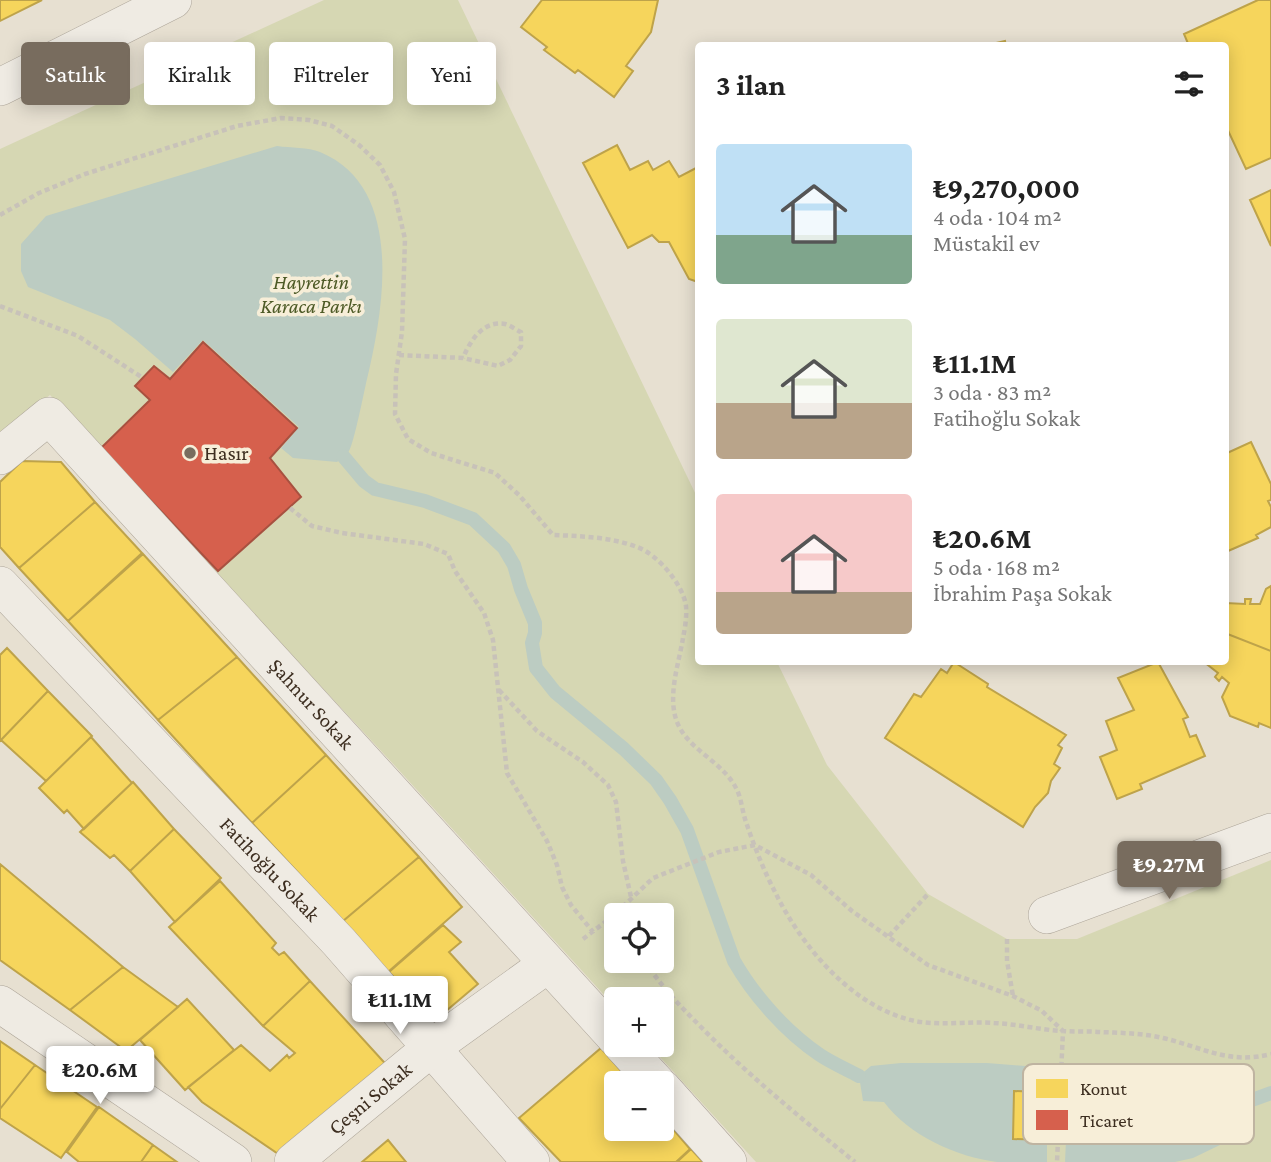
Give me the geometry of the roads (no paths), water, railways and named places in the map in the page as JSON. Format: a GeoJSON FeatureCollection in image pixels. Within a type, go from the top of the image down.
{"type":"FeatureCollection","features":[{"type":"Feature","properties":{"kind":"street"},"geometry":{"type":"LineString","coordinates":[[0,87],[173,0]]}},
{"type":"Feature","properties":{"kind":"street","name":"Şahnur Sokak"},"geometry":{"type":"LineString","coordinates":[[0,456],[49,416],[604,1025]]}},
{"type":"Feature","properties":{"kind":"street","name":"Fatihoğlu Sokak"},"geometry":{"type":"LineString","coordinates":[[0,585],[339,942],[531,1162]]}},
{"type":"Feature","properties":{"kind":"street"},"geometry":{"type":"LineString","coordinates":[[1047,915],[1271,832]]}},
{"type":"Feature","properties":{"kind":"street","name":"Çeşni Sokak"},"geometry":{"type":"LineString","coordinates":[[293,1162],[430,1048],[548,964]]}},
{"type":"Feature","properties":{"kind":"street"},"geometry":{"type":"LineString","coordinates":[[0,1004],[233,1162]]}},
{"type":"Feature","properties":{"kind":"street"},"geometry":{"type":"LineString","coordinates":[[633,1057],[646,1071]]}},
{"type":"Feature","properties":{"kind":"street"},"geometry":{"type":"LineString","coordinates":[[674,1101],[728,1162]]}},
{"type":"Feature","properties":{"kind":"waterway"},"geometry":{"type":"LineString","coordinates":[[343,456],[364,481],[375,489],[425,501],[473,519],[504,548],[514,565],[535,623],[532,643],[536,668],[555,692],[624,749],[656,780],[670,800],[687,830],[734,961],[761,1000],[807,1046],[859,1076]]}},
{"type":"Feature","properties":{"kind":"waterway"},"geometry":{"type":"LineString","coordinates":[[1254,1099],[1271,1093]]}},
{"type":"Feature","properties":{"kind":"place","name":"Hasır"},"geometry":{"type":"Point","coordinates":[190,453]}},
{"type":"Feature","properties":{"kind":"park label","name":"Hayrettin Karaca Parkı"},"geometry":{"type":"Point","coordinates":[311,294]}}]}
